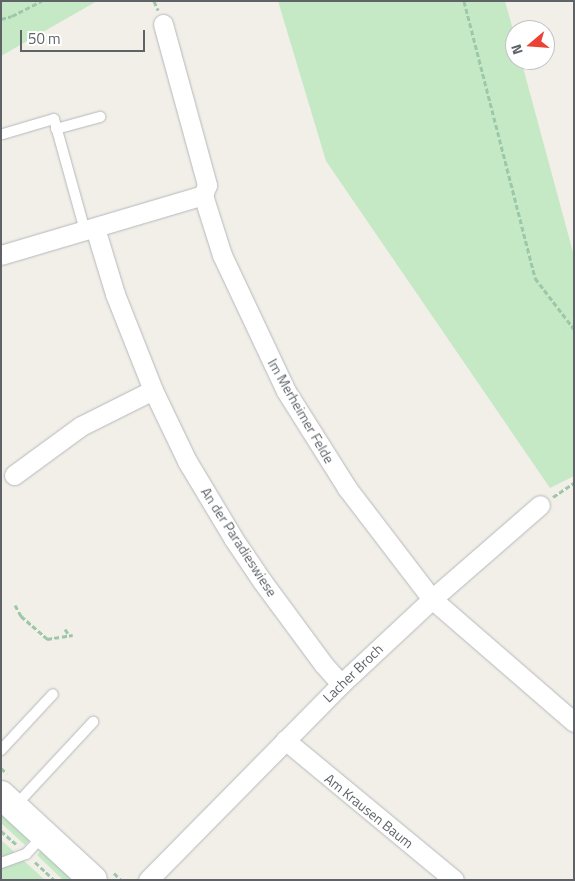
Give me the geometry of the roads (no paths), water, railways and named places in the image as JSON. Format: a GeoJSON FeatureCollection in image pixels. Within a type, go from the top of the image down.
{"type":"FeatureCollection","features":[{"type":"Feature","properties":{"kind":"main road"},"geometry":{"type":"LineString","coordinates":[[8,801],[93,880]]}},
{"type":"Feature","properties":{"kind":"street","name":"Im Merheimer Felde"},"geometry":{"type":"LineString","coordinates":[[163,24],[208,186],[203,194],[222,255],[286,391],[347,488],[432,599],[574,722]]}},
{"type":"Feature","properties":{"kind":"street"},"geometry":{"type":"LineString","coordinates":[[1,255],[203,194]]}},
{"type":"Feature","properties":{"kind":"street","name":"An der Paradieswiese"},"geometry":{"type":"LineString","coordinates":[[90,229],[153,390],[188,461],[233,538],[318,657],[341,684]]}},
{"type":"Feature","properties":{"kind":"street"},"geometry":{"type":"LineString","coordinates":[[14,476],[81,426],[153,390]]}},
{"type":"Feature","properties":{"kind":"street","name":"Lacher Broch"},"geometry":{"type":"LineString","coordinates":[[148,880],[341,684],[432,599],[540,505]]}},
{"type":"Feature","properties":{"kind":"street","name":"Am Krausen Baum"},"geometry":{"type":"LineString","coordinates":[[285,740],[454,880]]}},
{"type":"Feature","properties":{"kind":"lane"},"geometry":{"type":"LineString","coordinates":[[56,129],[100,117]]}},
{"type":"Feature","properties":{"kind":"lane"},"geometry":{"type":"LineString","coordinates":[[3,134],[54,120],[90,229]]}},
{"type":"Feature","properties":{"kind":"lane"},"geometry":{"type":"LineString","coordinates":[[1,750],[53,694]]}},
{"type":"Feature","properties":{"kind":"lane"},"geometry":{"type":"LineString","coordinates":[[8,801],[93,722]]}},
{"type":"Feature","properties":{"kind":"lane"},"geometry":{"type":"LineString","coordinates":[[1,863],[26,854],[45,835]]}}]}
